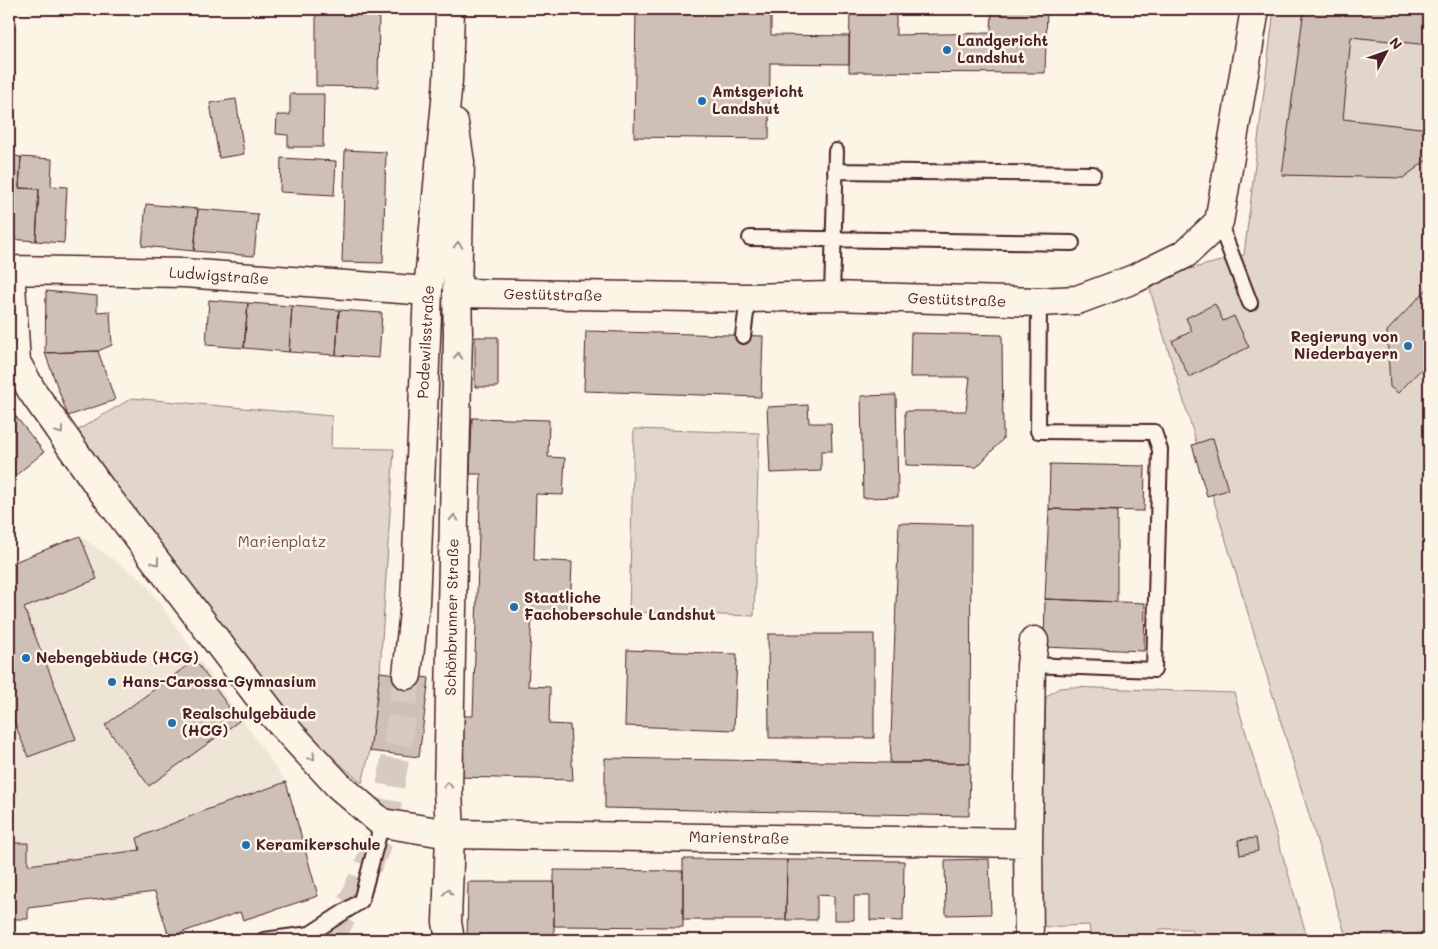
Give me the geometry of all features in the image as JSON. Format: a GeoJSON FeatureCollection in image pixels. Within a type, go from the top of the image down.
{"type":"FeatureCollection","features":[{"type":"Feature","properties":{"kind":"street","name":"Podewilsstraße"},"geometry":{"type":"LineString","coordinates":[[407,675],[415,603],[428,291],[448,80],[450,9]]}},
{"type":"Feature","properties":{"kind":"street"},"geometry":{"type":"LineString","coordinates":[[1219,222],[1255,9]]}},
{"type":"Feature","properties":{"kind":"street","name":"Schönbrunner Straße"},"geometry":{"type":"LineString","coordinates":[[448,80],[460,162],[448,790],[450,834],[447,922],[450,940]]}},
{"type":"Feature","properties":{"kind":"street","name":"Gestütstraße"},"geometry":{"type":"LineString","coordinates":[[457,293],[748,298],[832,296],[1039,302],[1077,300],[1134,279],[1185,254],[1219,222]]}},
{"type":"Feature","properties":{"kind":"street"},"geometry":{"type":"LineString","coordinates":[[9,269],[13,362],[98,485],[273,714],[338,785],[382,823],[450,834]]}},
{"type":"Feature","properties":{"kind":"street","name":"Ludwigstraße"},"geometry":{"type":"LineString","coordinates":[[9,269],[184,273],[428,291]]}},
{"type":"Feature","properties":{"kind":"street"},"geometry":{"type":"LineString","coordinates":[[1029,940],[1028,843],[1033,653]]}},
{"type":"Feature","properties":{"kind":"street","name":"Marienstraße"},"geometry":{"type":"LineString","coordinates":[[450,834],[1028,843]]}},
{"type":"Feature","properties":{"kind":"lane"},"geometry":{"type":"LineString","coordinates":[[832,296],[836,151]]}},
{"type":"Feature","properties":{"kind":"lane"},"geometry":{"type":"LineString","coordinates":[[835,171],[1093,174]]}},
{"type":"Feature","properties":{"kind":"lane"},"geometry":{"type":"LineString","coordinates":[[1219,222],[1250,303]]}},
{"type":"Feature","properties":{"kind":"lane"},"geometry":{"type":"LineString","coordinates":[[750,238],[1072,243]]}},
{"type":"Feature","properties":{"kind":"lane"},"geometry":{"type":"LineString","coordinates":[[743,336],[748,298]]}},
{"type":"Feature","properties":{"kind":"lane"},"geometry":{"type":"LineString","coordinates":[[1033,653],[1154,670],[1160,450],[1154,432],[1038,431],[1039,302]]}},
{"type":"Feature","properties":{"kind":"lane"},"geometry":{"type":"LineString","coordinates":[[264,940],[310,934],[361,901],[382,823]]}},
{"type":"Feature","properties":{"kind":"shaded area","name":"Hans-Carossa-Gymnasium"},"geometry":{"type":"Polygon","coordinates":[[[80,536],[144,581],[286,782],[137,838],[140,850],[28,865],[28,843],[9,843],[9,564],[80,536]]]}},
{"type":"Feature","properties":{"kind":"green space"},"geometry":{"type":"Polygon","coordinates":[[[1274,9],[1429,9],[1429,932],[1347,940],[1147,280],[1244,255],[1274,9]]]}},
{"type":"Feature","properties":{"kind":"green space","name":"Marienplatz"},"geometry":{"type":"Polygon","coordinates":[[[132,398],[332,416],[331,448],[394,449],[380,672],[370,751],[362,783],[279,712],[129,510],[78,430],[132,398]]]}},
{"type":"Feature","properties":{"kind":"green space"},"geometry":{"type":"Polygon","coordinates":[[[634,429],[759,433],[754,616],[629,612],[634,429]]]}},
{"type":"Feature","properties":{"kind":"green space"},"geometry":{"type":"Polygon","coordinates":[[[1059,688],[1234,693],[1308,940],[1193,940],[1191,929],[1160,929],[1160,940],[1091,940],[1089,925],[1039,927],[1046,697],[1059,688]]]}},
{"type":"Feature","properties":{"kind":"building"},"geometry":{"type":"Polygon","coordinates":[[[316,9],[379,9],[378,87],[316,86],[316,9]]]}},
{"type":"Feature","properties":{"kind":"building","name":"Amtsgericht Landshut"},"geometry":{"type":"Polygon","coordinates":[[[636,9],[771,9],[771,35],[849,36],[849,64],[770,63],[769,139],[634,137],[636,9]]]}},
{"type":"Feature","properties":{"kind":"building","name":"Landgericht Landshut"},"geometry":{"type":"Polygon","coordinates":[[[850,9],[896,9],[896,35],[991,33],[992,9],[1047,9],[1045,73],[849,72],[850,9]]]}},
{"type":"Feature","properties":{"kind":"building"},"geometry":{"type":"Polygon","coordinates":[[[1304,9],[1429,9],[1429,45],[1351,37],[1343,119],[1429,129],[1429,160],[1403,178],[1282,175],[1304,9]]]}},
{"type":"Feature","properties":{"kind":"building"},"geometry":{"type":"Polygon","coordinates":[[[290,94],[324,94],[323,147],[288,147],[288,135],[276,134],[277,115],[290,115],[290,94]]]}},
{"type":"Feature","properties":{"kind":"building"},"geometry":{"type":"Polygon","coordinates":[[[236,99],[244,154],[219,158],[210,103],[236,99]]]}},
{"type":"Feature","properties":{"kind":"building"},"geometry":{"type":"Polygon","coordinates":[[[345,150],[386,152],[383,263],[342,262],[345,150]]]}},
{"type":"Feature","properties":{"kind":"building"},"geometry":{"type":"Polygon","coordinates":[[[9,155],[21,157],[19,188],[39,189],[36,241],[9,239],[9,155]]]}},
{"type":"Feature","properties":{"kind":"building"},"geometry":{"type":"Polygon","coordinates":[[[21,157],[52,159],[51,186],[67,187],[64,243],[36,241],[39,189],[19,188],[21,157]]]}},
{"type":"Feature","properties":{"kind":"building"},"geometry":{"type":"Polygon","coordinates":[[[281,158],[336,161],[334,195],[280,192],[281,158]]]}},
{"type":"Feature","properties":{"kind":"building"},"geometry":{"type":"Polygon","coordinates":[[[146,204],[198,209],[194,251],[142,246],[146,204]]]}},
{"type":"Feature","properties":{"kind":"building"},"geometry":{"type":"Polygon","coordinates":[[[198,209],[258,214],[254,256],[194,251],[198,209]]]}},
{"type":"Feature","properties":{"kind":"building","name":"Regierung von Niederbayern"},"geometry":{"type":"Polygon","coordinates":[[[1429,287],[1429,361],[1398,393],[1390,387],[1387,331],[1429,287]]]}},
{"type":"Feature","properties":{"kind":"building"},"geometry":{"type":"Polygon","coordinates":[[[46,291],[97,296],[97,312],[110,311],[112,345],[98,351],[45,353],[46,291]]]}},
{"type":"Feature","properties":{"kind":"building"},"geometry":{"type":"Polygon","coordinates":[[[209,300],[248,303],[244,348],[206,345],[209,300]]]}},
{"type":"Feature","properties":{"kind":"building"},"geometry":{"type":"Polygon","coordinates":[[[248,303],[292,306],[289,352],[244,348],[248,303]]]}},
{"type":"Feature","properties":{"kind":"building"},"geometry":{"type":"Polygon","coordinates":[[[1215,304],[1223,321],[1234,316],[1249,347],[1189,377],[1172,341],[1192,331],[1186,318],[1215,304]]]}},
{"type":"Feature","properties":{"kind":"building"},"geometry":{"type":"Polygon","coordinates":[[[292,306],[339,310],[336,355],[289,352],[292,306]]]}},
{"type":"Feature","properties":{"kind":"building"},"geometry":{"type":"Polygon","coordinates":[[[339,310],[382,313],[379,358],[336,355],[339,310]]]}},
{"type":"Feature","properties":{"kind":"building"},"geometry":{"type":"Polygon","coordinates":[[[586,331],[763,336],[761,397],[584,391],[586,331]]]}},
{"type":"Feature","properties":{"kind":"building"},"geometry":{"type":"Polygon","coordinates":[[[911,333],[1002,335],[1003,439],[977,467],[906,465],[905,411],[966,411],[970,377],[910,377],[911,333]]]}},
{"type":"Feature","properties":{"kind":"building"},"geometry":{"type":"Polygon","coordinates":[[[475,337],[498,337],[498,387],[475,387],[475,337]]]}},
{"type":"Feature","properties":{"kind":"building"},"geometry":{"type":"Polygon","coordinates":[[[98,351],[115,400],[68,416],[45,353],[98,351]]]}},
{"type":"Feature","properties":{"kind":"building"},"geometry":{"type":"Polygon","coordinates":[[[896,395],[898,497],[863,498],[861,396],[896,395]]]}},
{"type":"Feature","properties":{"kind":"building"},"geometry":{"type":"Polygon","coordinates":[[[808,405],[809,423],[831,423],[832,451],[821,451],[821,471],[770,473],[767,407],[808,405]]]}},
{"type":"Feature","properties":{"kind":"building"},"geometry":{"type":"Polygon","coordinates":[[[9,408],[44,452],[9,481],[9,408]]]}},
{"type":"Feature","properties":{"kind":"building"},"geometry":{"type":"Polygon","coordinates":[[[472,418],[549,420],[548,457],[565,458],[563,495],[536,494],[534,560],[572,562],[570,616],[532,615],[528,686],[550,687],[549,724],[570,725],[573,780],[459,777],[463,716],[473,716],[481,474],[470,474],[472,418]]]}},
{"type":"Feature","properties":{"kind":"building"},"geometry":{"type":"Polygon","coordinates":[[[1213,438],[1228,490],[1207,496],[1192,445],[1213,438]]]}},
{"type":"Feature","properties":{"kind":"building"},"geometry":{"type":"Polygon","coordinates":[[[1050,464],[1145,466],[1144,511],[1049,509],[1050,464]]]}},
{"type":"Feature","properties":{"kind":"building"},"geometry":{"type":"Polygon","coordinates":[[[1049,509],[1117,511],[1117,602],[1045,599],[1049,509]]]}},
{"type":"Feature","properties":{"kind":"building"},"geometry":{"type":"Polygon","coordinates":[[[899,523],[971,525],[970,763],[890,763],[899,523]]]}},
{"type":"Feature","properties":{"kind":"building","name":"Nebengebäude (HCG)"},"geometry":{"type":"Polygon","coordinates":[[[80,536],[97,579],[24,608],[76,739],[28,757],[9,708],[9,564],[80,536]]]}},
{"type":"Feature","properties":{"kind":"building"},"geometry":{"type":"Polygon","coordinates":[[[1045,599],[1145,603],[1144,651],[1044,647],[1045,599]]]}},
{"type":"Feature","properties":{"kind":"building"},"geometry":{"type":"Polygon","coordinates":[[[768,634],[874,634],[874,738],[769,738],[768,634]]]}},
{"type":"Feature","properties":{"kind":"building"},"geometry":{"type":"Polygon","coordinates":[[[627,650],[737,654],[734,730],[625,726],[627,650]]]}},
{"type":"Feature","properties":{"kind":"building","name":"Realschulgebäude (HCG)"},"geometry":{"type":"Polygon","coordinates":[[[195,660],[239,721],[149,786],[105,725],[195,660]]]}},
{"type":"Feature","properties":{"kind":"building"},"geometry":{"type":"Polygon","coordinates":[[[380,672],[429,678],[419,757],[370,751],[380,672]]]}},
{"type":"Feature","properties":{"kind":"building"},"geometry":{"type":"Polygon","coordinates":[[[605,758],[970,763],[969,816],[605,808],[605,758]]]}},
{"type":"Feature","properties":{"kind":"building"},"geometry":{"type":"Polygon","coordinates":[[[286,782],[318,896],[243,920],[240,912],[169,937],[155,892],[28,908],[28,919],[9,919],[9,843],[28,843],[28,865],[140,850],[137,838],[206,810],[286,782]]]}},
{"type":"Feature","properties":{"kind":"building"},"geometry":{"type":"Polygon","coordinates":[[[1256,838],[1258,851],[1240,855],[1238,840],[1256,838]]]}},
{"type":"Feature","properties":{"kind":"building"},"geometry":{"type":"Polygon","coordinates":[[[683,859],[787,860],[786,920],[683,920],[683,859]]]}},
{"type":"Feature","properties":{"kind":"building"},"geometry":{"type":"Polygon","coordinates":[[[989,859],[991,914],[946,915],[945,860],[989,859]]]}},
{"type":"Feature","properties":{"kind":"building"},"geometry":{"type":"Polygon","coordinates":[[[787,860],[904,861],[903,921],[870,920],[870,896],[854,896],[854,920],[834,920],[834,896],[817,895],[817,920],[786,920],[787,860]]]}},
{"type":"Feature","properties":{"kind":"building"},"geometry":{"type":"Polygon","coordinates":[[[554,870],[683,871],[683,927],[554,926],[554,870]]]}},
{"type":"Feature","properties":{"kind":"building"},"geometry":{"type":"Polygon","coordinates":[[[468,882],[554,882],[554,940],[467,940],[468,882]]]}},
{"type":"Feature","properties":{"kind":"tunnel"},"geometry":{"type":"LineString","coordinates":[[328,940],[354,898],[382,834],[407,675]]}},
{"type":"Feature","properties":{"kind":"place","name":"Landgericht Landshut"},"geometry":{"type":"Point","coordinates":[947,50]}},
{"type":"Feature","properties":{"kind":"place","name":"Amtsgericht Landshut"},"geometry":{"type":"Point","coordinates":[702,101]}},
{"type":"Feature","properties":{"kind":"place","name":"Regierung von Niederbayern"},"geometry":{"type":"Point","coordinates":[1408,346]}},
{"type":"Feature","properties":{"kind":"place","name":"Staatliche Fachoberschule Landshut"},"geometry":{"type":"Point","coordinates":[514,607]}},
{"type":"Feature","properties":{"kind":"place","name":"Nebengebäude (HCG)"},"geometry":{"type":"Point","coordinates":[26,658]}},
{"type":"Feature","properties":{"kind":"place","name":"Hans-Carossa-Gymnasium"},"geometry":{"type":"Point","coordinates":[112,682]}},
{"type":"Feature","properties":{"kind":"place","name":"Realschulgebäude (HCG)"},"geometry":{"type":"Point","coordinates":[172,723]}},
{"type":"Feature","properties":{"kind":"place","name":"Keramikerschule"},"geometry":{"type":"Point","coordinates":[246,845]}}]}
